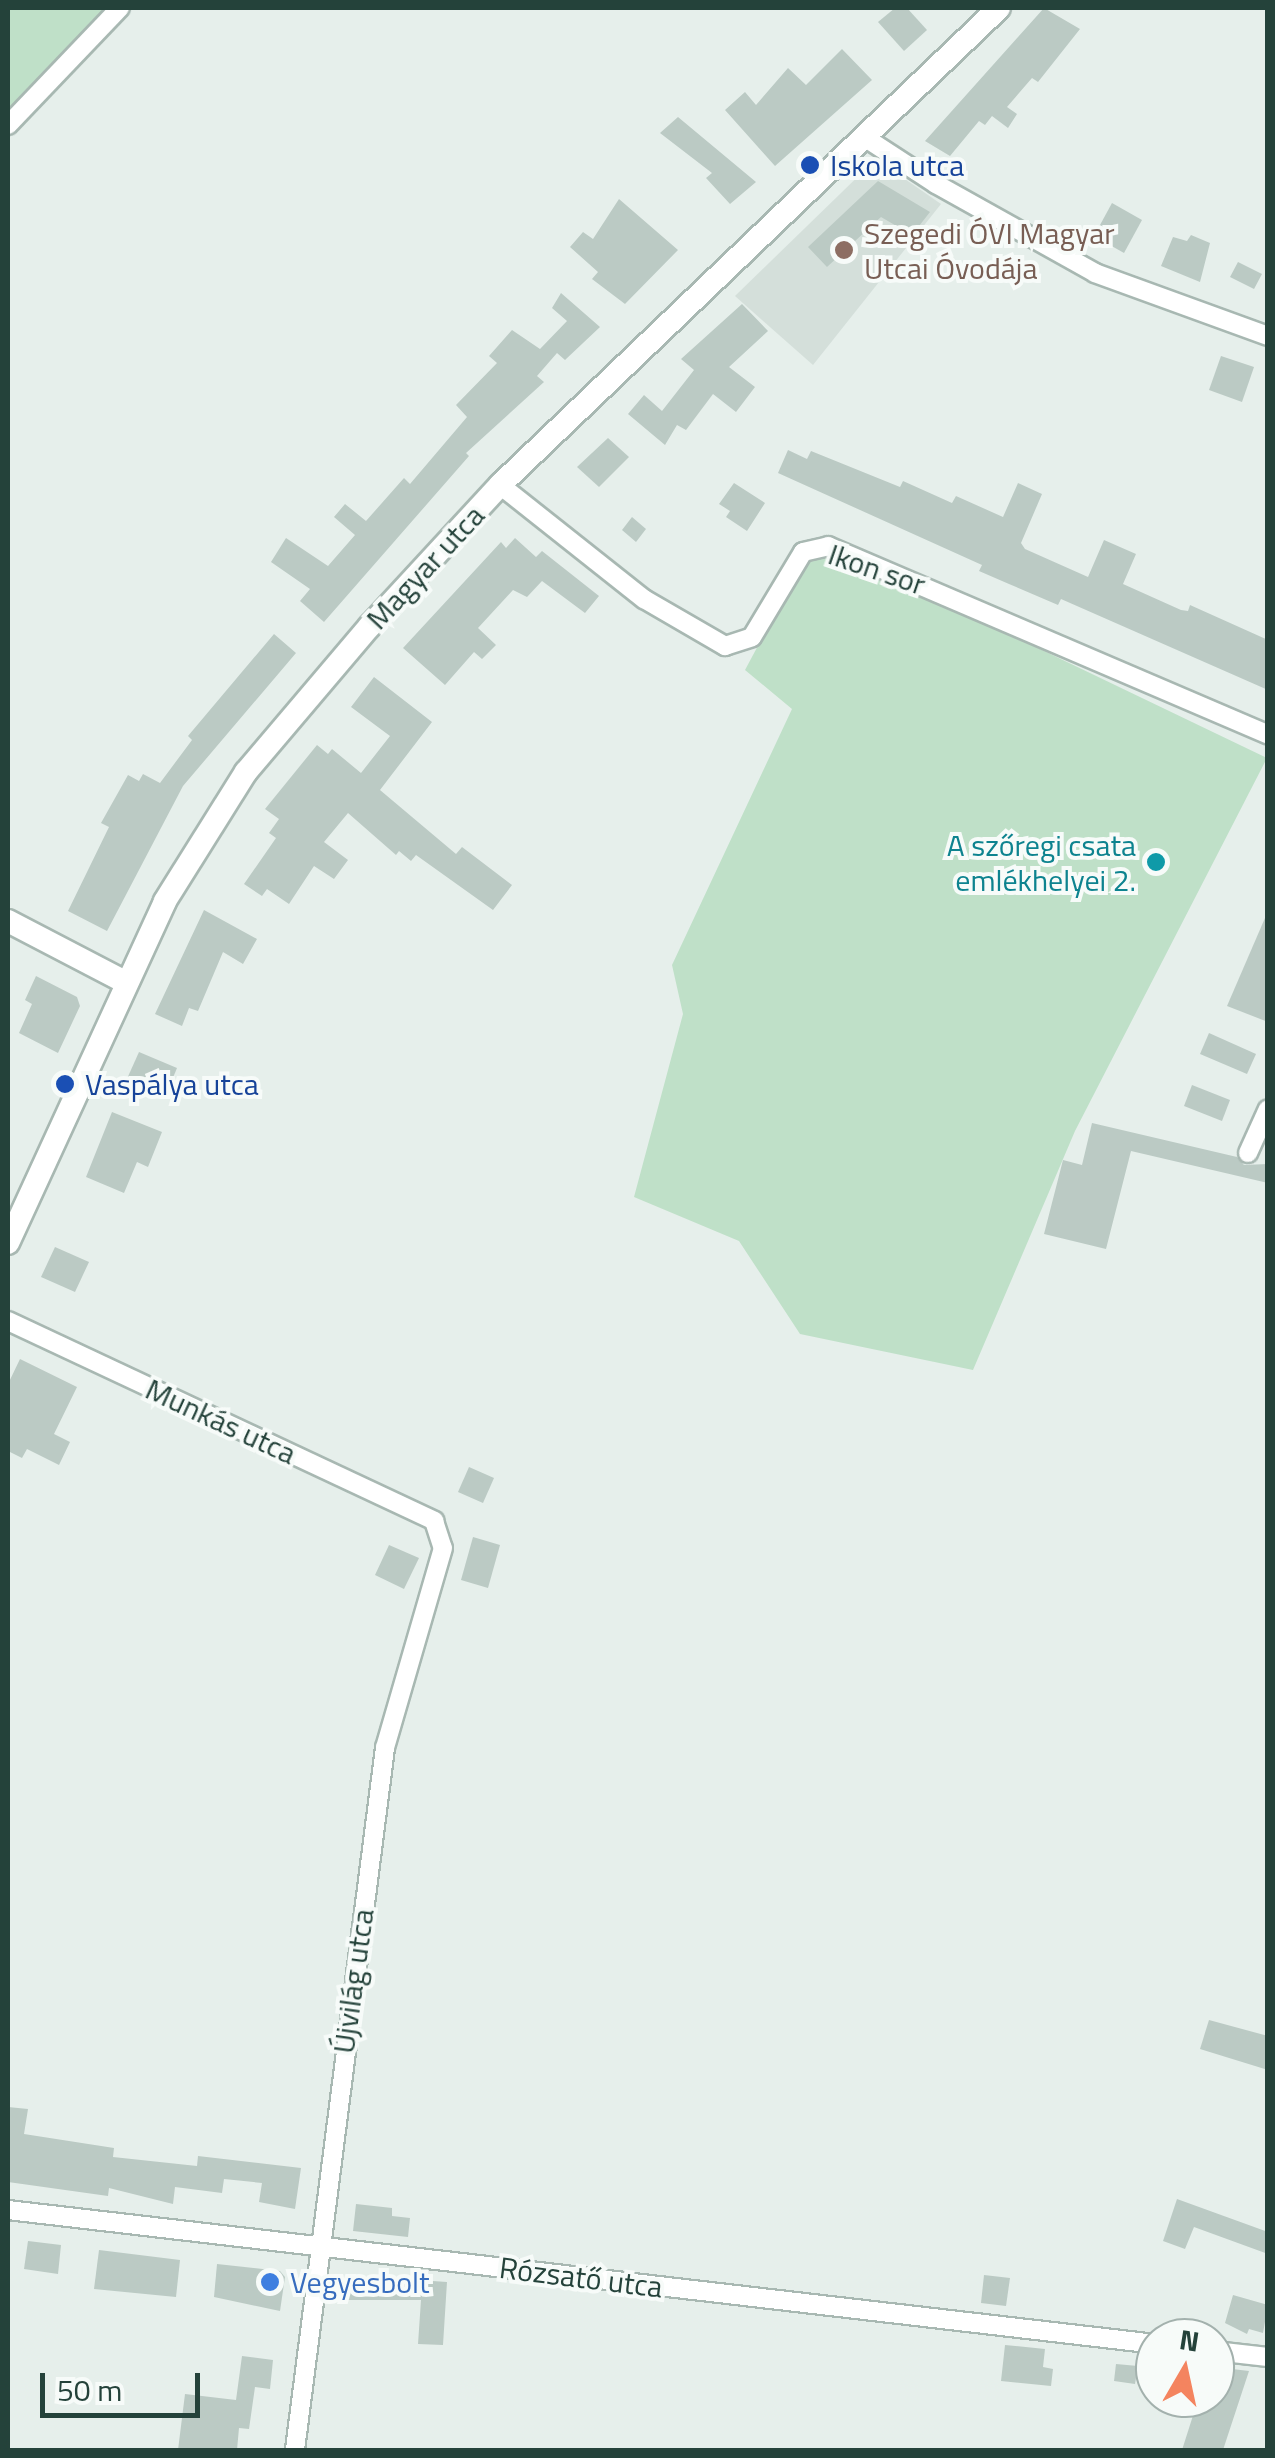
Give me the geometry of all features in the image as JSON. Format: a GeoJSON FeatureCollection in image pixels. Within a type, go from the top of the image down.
{"type":"FeatureCollection","features":[{"type":"Feature","properties":{"kind":"street"},"geometry":{"type":"LineString","coordinates":[[8,125],[120,8]]}},
{"type":"Feature","properties":{"kind":"street","name":"Magyar utca"},"geometry":{"type":"LineString","coordinates":[[8,1243],[165,900],[246,772],[344,655],[500,486],[999,8]]}},
{"type":"Feature","properties":{"kind":"street"},"geometry":{"type":"LineString","coordinates":[[864,137],[936,184],[1096,273],[1268,336]]}},
{"type":"Feature","properties":{"kind":"street","name":"Ikon sor"},"geometry":{"type":"LineString","coordinates":[[500,486],[644,599],[725,646],[752,637],[803,552],[828,546],[1268,734]]}},
{"type":"Feature","properties":{"kind":"street"},"geometry":{"type":"LineString","coordinates":[[8,921],[125,982]]}},
{"type":"Feature","properties":{"kind":"street"},"geometry":{"type":"LineString","coordinates":[[1248,1154],[1268,1109]]}},
{"type":"Feature","properties":{"kind":"street","name":"Munkás utca"},"geometry":{"type":"LineString","coordinates":[[8,1321],[434,1521]]}},
{"type":"Feature","properties":{"kind":"street","name":"Újvilág utca"},"geometry":{"type":"LineString","coordinates":[[295,2450],[318,2246],[385,1748],[443,1548],[434,1521]]}},
{"type":"Feature","properties":{"kind":"street","name":"Rózsatő utca"},"geometry":{"type":"LineString","coordinates":[[8,2210],[1135,2342]]}},
{"type":"Feature","properties":{"kind":"street"},"geometry":{"type":"LineString","coordinates":[[1235,2354],[1268,2358]]}},
{"type":"Feature","properties":{"kind":"shaded area","name":"Szegedi ÓVI Magyar Utcai Óvodája"},"geometry":{"type":"Polygon","coordinates":[[[876,159],[941,204],[813,365],[735,296],[876,159]]]}},
{"type":"Feature","properties":{"kind":"green space"},"geometry":{"type":"Polygon","coordinates":[[[8,8],[109,8],[8,114],[8,8]]]}},
{"type":"Feature","properties":{"kind":"green space"},"geometry":{"type":"Polygon","coordinates":[[[825,553],[850,558],[1267,758],[1075,1131],[973,1370],[800,1334],[739,1241],[634,1197],[683,1014],[672,965],[792,709],[745,670],[803,562],[825,553]]]}},
{"type":"Feature","properties":{"kind":"building"},"geometry":{"type":"Polygon","coordinates":[[[895,8],[907,8],[927,30],[904,51],[878,22],[895,8]]]}},
{"type":"Feature","properties":{"kind":"building"},"geometry":{"type":"Polygon","coordinates":[[[1044,8],[1080,29],[1038,82],[1032,78],[1007,107],[1017,114],[1008,128],[992,116],[985,125],[979,121],[950,156],[925,141],[1044,8]]]}},
{"type":"Feature","properties":{"kind":"building"},"geometry":{"type":"Polygon","coordinates":[[[842,49],[872,80],[775,166],[725,110],[745,92],[756,105],[788,68],[806,85],[842,49]]]}},
{"type":"Feature","properties":{"kind":"building"},"geometry":{"type":"Polygon","coordinates":[[[678,117],[756,182],[730,204],[706,178],[712,173],[660,133],[678,117]]]}},
{"type":"Feature","properties":{"kind":"building"},"geometry":{"type":"Polygon","coordinates":[[[878,181],[930,212],[912,235],[881,217],[827,267],[808,247],[878,181]]]}},
{"type":"Feature","properties":{"kind":"building"},"geometry":{"type":"Polygon","coordinates":[[[619,199],[678,250],[625,304],[592,279],[598,272],[570,247],[583,232],[593,239],[619,199]]]}},
{"type":"Feature","properties":{"kind":"building"},"geometry":{"type":"Polygon","coordinates":[[[1112,203],[1142,220],[1124,253],[1094,236],[1112,203]]]}},
{"type":"Feature","properties":{"kind":"building"},"geometry":{"type":"Polygon","coordinates":[[[1191,235],[1210,243],[1200,282],[1161,266],[1173,237],[1187,241],[1191,235]]]}},
{"type":"Feature","properties":{"kind":"building"},"geometry":{"type":"Polygon","coordinates":[[[1238,262],[1262,274],[1254,289],[1230,277],[1238,262]]]}},
{"type":"Feature","properties":{"kind":"building"},"geometry":{"type":"Polygon","coordinates":[[[561,293],[600,327],[565,360],[557,353],[537,376],[544,382],[466,453],[469,456],[324,622],[300,601],[310,589],[271,562],[286,538],[328,566],[355,535],[334,517],[345,504],[366,521],[404,478],[410,484],[467,417],[456,405],[497,363],[489,356],[512,330],[540,349],[567,321],[552,308],[561,293]]]}},
{"type":"Feature","properties":{"kind":"building"},"geometry":{"type":"Polygon","coordinates":[[[742,304],[768,331],[729,367],[755,387],[736,412],[713,394],[686,430],[677,425],[665,445],[628,414],[644,395],[662,411],[694,370],[681,359],[742,304]]]}},
{"type":"Feature","properties":{"kind":"building"},"geometry":{"type":"Polygon","coordinates":[[[1221,356],[1254,367],[1242,402],[1209,390],[1221,356]]]}},
{"type":"Feature","properties":{"kind":"building"},"geometry":{"type":"Polygon","coordinates":[[[608,438],[629,457],[599,487],[577,467],[608,438]]]}},
{"type":"Feature","properties":{"kind":"building"},"geometry":{"type":"Polygon","coordinates":[[[788,450],[807,459],[811,451],[900,487],[903,481],[952,503],[956,496],[1003,517],[1018,483],[1042,494],[1021,543],[1025,549],[1088,577],[1104,540],[1136,554],[1123,584],[1181,610],[1188,611],[1190,605],[1268,640],[1268,690],[1061,599],[1058,605],[979,571],[982,565],[778,473],[788,450]]]}},
{"type":"Feature","properties":{"kind":"building"},"geometry":{"type":"Polygon","coordinates":[[[734,483],[765,503],[747,531],[726,517],[730,511],[719,504],[734,483]]]}},
{"type":"Feature","properties":{"kind":"building"},"geometry":{"type":"Polygon","coordinates":[[[632,517],[646,529],[636,542],[622,530],[632,517]]]}},
{"type":"Feature","properties":{"kind":"building"},"geometry":{"type":"Polygon","coordinates":[[[515,538],[536,557],[542,551],[599,596],[585,613],[542,581],[527,597],[513,590],[478,628],[496,645],[482,659],[474,652],[445,685],[403,648],[501,542],[506,548],[515,538]]]}},
{"type":"Feature","properties":{"kind":"building"},"geometry":{"type":"Polygon","coordinates":[[[274,634],[296,653],[183,786],[107,931],[68,911],[109,827],[101,823],[128,775],[139,781],[143,774],[160,783],[192,740],[188,736],[274,634]]]}},
{"type":"Feature","properties":{"kind":"building"},"geometry":{"type":"Polygon","coordinates":[[[374,677],[432,722],[380,790],[456,854],[462,847],[512,885],[493,910],[416,855],[411,861],[399,851],[396,855],[348,813],[324,842],[348,860],[334,879],[314,866],[289,904],[267,889],[262,896],[244,884],[276,838],[269,833],[279,819],[265,809],[317,745],[328,754],[332,749],[361,773],[390,736],[351,707],[374,677]]]}},
{"type":"Feature","properties":{"kind":"building"},"geometry":{"type":"Polygon","coordinates":[[[204,910],[257,939],[243,964],[223,952],[198,1011],[189,1008],[182,1026],[155,1014],[204,910]]]}},
{"type":"Feature","properties":{"kind":"building"},"geometry":{"type":"Polygon","coordinates":[[[1268,911],[1268,1022],[1227,1006],[1268,911]]]}},
{"type":"Feature","properties":{"kind":"building"},"geometry":{"type":"Polygon","coordinates":[[[36,976],[77,997],[80,1006],[58,1053],[19,1033],[32,1004],[25,1000],[36,976]]]}},
{"type":"Feature","properties":{"kind":"building"},"geometry":{"type":"Polygon","coordinates":[[[1209,1033],[1256,1054],[1247,1074],[1200,1054],[1209,1033]]]}},
{"type":"Feature","properties":{"kind":"building"},"geometry":{"type":"Polygon","coordinates":[[[139,1052],[177,1068],[165,1097],[126,1081],[139,1052]]]}},
{"type":"Feature","properties":{"kind":"building"},"geometry":{"type":"Polygon","coordinates":[[[1192,1085],[1230,1100],[1222,1121],[1184,1106],[1192,1085]]]}},
{"type":"Feature","properties":{"kind":"building"},"geometry":{"type":"Polygon","coordinates":[[[112,1112],[162,1132],[148,1167],[137,1162],[124,1193],[86,1177],[112,1112]]]}},
{"type":"Feature","properties":{"kind":"building"},"geometry":{"type":"Polygon","coordinates":[[[1092,1123],[1237,1157],[1244,1165],[1268,1164],[1268,1183],[1131,1151],[1106,1249],[1044,1234],[1063,1160],[1082,1165],[1092,1123]]]}},
{"type":"Feature","properties":{"kind":"building"},"geometry":{"type":"Polygon","coordinates":[[[55,1247],[89,1262],[75,1292],[41,1277],[55,1247]]]}},
{"type":"Feature","properties":{"kind":"building"},"geometry":{"type":"Polygon","coordinates":[[[20,1359],[77,1387],[54,1434],[70,1442],[59,1465],[27,1449],[22,1458],[8,1451],[8,1384],[20,1359]]]}},
{"type":"Feature","properties":{"kind":"building"},"geometry":{"type":"Polygon","coordinates":[[[469,1467],[494,1478],[483,1503],[458,1492],[469,1467]]]}},
{"type":"Feature","properties":{"kind":"building"},"geometry":{"type":"Polygon","coordinates":[[[473,1537],[500,1545],[488,1588],[461,1580],[473,1537]]]}},
{"type":"Feature","properties":{"kind":"building"},"geometry":{"type":"Polygon","coordinates":[[[389,1545],[419,1558],[404,1589],[375,1575],[389,1545]]]}},
{"type":"Feature","properties":{"kind":"building"},"geometry":{"type":"Polygon","coordinates":[[[1209,2020],[1268,2036],[1268,2070],[1200,2049],[1209,2020]]]}},
{"type":"Feature","properties":{"kind":"building"},"geometry":{"type":"Polygon","coordinates":[[[8,2107],[28,2109],[24,2134],[114,2148],[113,2157],[197,2166],[198,2156],[301,2168],[295,2209],[259,2202],[262,2183],[224,2179],[222,2193],[175,2187],[173,2204],[109,2188],[108,2196],[8,2182],[8,2107]]]}},
{"type":"Feature","properties":{"kind":"building"},"geometry":{"type":"Polygon","coordinates":[[[1177,2199],[1268,2232],[1268,2254],[1194,2227],[1185,2249],[1163,2241],[1177,2199]]]}},
{"type":"Feature","properties":{"kind":"building"},"geometry":{"type":"Polygon","coordinates":[[[356,2204],[392,2208],[392,2216],[410,2218],[408,2237],[353,2231],[356,2204]]]}},
{"type":"Feature","properties":{"kind":"building"},"geometry":{"type":"Polygon","coordinates":[[[28,2241],[61,2245],[58,2274],[24,2269],[28,2241]]]}},
{"type":"Feature","properties":{"kind":"building"},"geometry":{"type":"Polygon","coordinates":[[[99,2250],[180,2260],[176,2297],[94,2289],[99,2250]]]}},
{"type":"Feature","properties":{"kind":"building"},"geometry":{"type":"Polygon","coordinates":[[[217,2264],[280,2271],[285,2277],[280,2311],[214,2297],[217,2264]]]}},
{"type":"Feature","properties":{"kind":"building"},"geometry":{"type":"Polygon","coordinates":[[[346,2275],[447,2282],[443,2345],[418,2344],[421,2300],[344,2300],[346,2275]]]}},
{"type":"Feature","properties":{"kind":"building"},"geometry":{"type":"Polygon","coordinates":[[[984,2275],[1010,2278],[1006,2306],[981,2303],[984,2275]]]}},
{"type":"Feature","properties":{"kind":"building"},"geometry":{"type":"Polygon","coordinates":[[[1233,2295],[1268,2305],[1263,2333],[1249,2329],[1247,2334],[1235,2328],[1235,2318],[1226,2318],[1233,2295]]]}},
{"type":"Feature","properties":{"kind":"building"},"geometry":{"type":"Polygon","coordinates":[[[1005,2345],[1045,2349],[1043,2367],[1053,2369],[1051,2386],[1001,2381],[1005,2345]]]}},
{"type":"Feature","properties":{"kind":"building"},"geometry":{"type":"Polygon","coordinates":[[[242,2356],[273,2360],[270,2389],[255,2387],[249,2429],[239,2428],[237,2450],[178,2450],[185,2394],[236,2400],[242,2356]]]}},
{"type":"Feature","properties":{"kind":"building"},"geometry":{"type":"Polygon","coordinates":[[[1116,2364],[1135,2366],[1135,2384],[1114,2381],[1116,2364]]]}},
{"type":"Feature","properties":{"kind":"building"},"geometry":{"type":"Polygon","coordinates":[[[1235,2369],[1249,2371],[1235,2414],[1235,2369]]]}},
{"type":"Feature","properties":{"kind":"building"},"geometry":{"type":"Polygon","coordinates":[[[1192,2418],[1234,2418],[1223,2450],[1182,2450],[1192,2418]]]}},
{"type":"Feature","properties":{"kind":"place","name":"Iskola utca"},"geometry":{"type":"Point","coordinates":[810,165]}},
{"type":"Feature","properties":{"kind":"place","name":"Szegedi ÓVI Magyar Utcai Óvodája"},"geometry":{"type":"Point","coordinates":[844,250]}},
{"type":"Feature","properties":{"kind":"place","name":"A szőregi csata emlékhelyei 2."},"geometry":{"type":"Point","coordinates":[1156,862]}},
{"type":"Feature","properties":{"kind":"place","name":"Vaspálya utca"},"geometry":{"type":"Point","coordinates":[65,1084]}},
{"type":"Feature","properties":{"kind":"place","name":"Vegyesbolt"},"geometry":{"type":"Point","coordinates":[270,2282]}}]}
